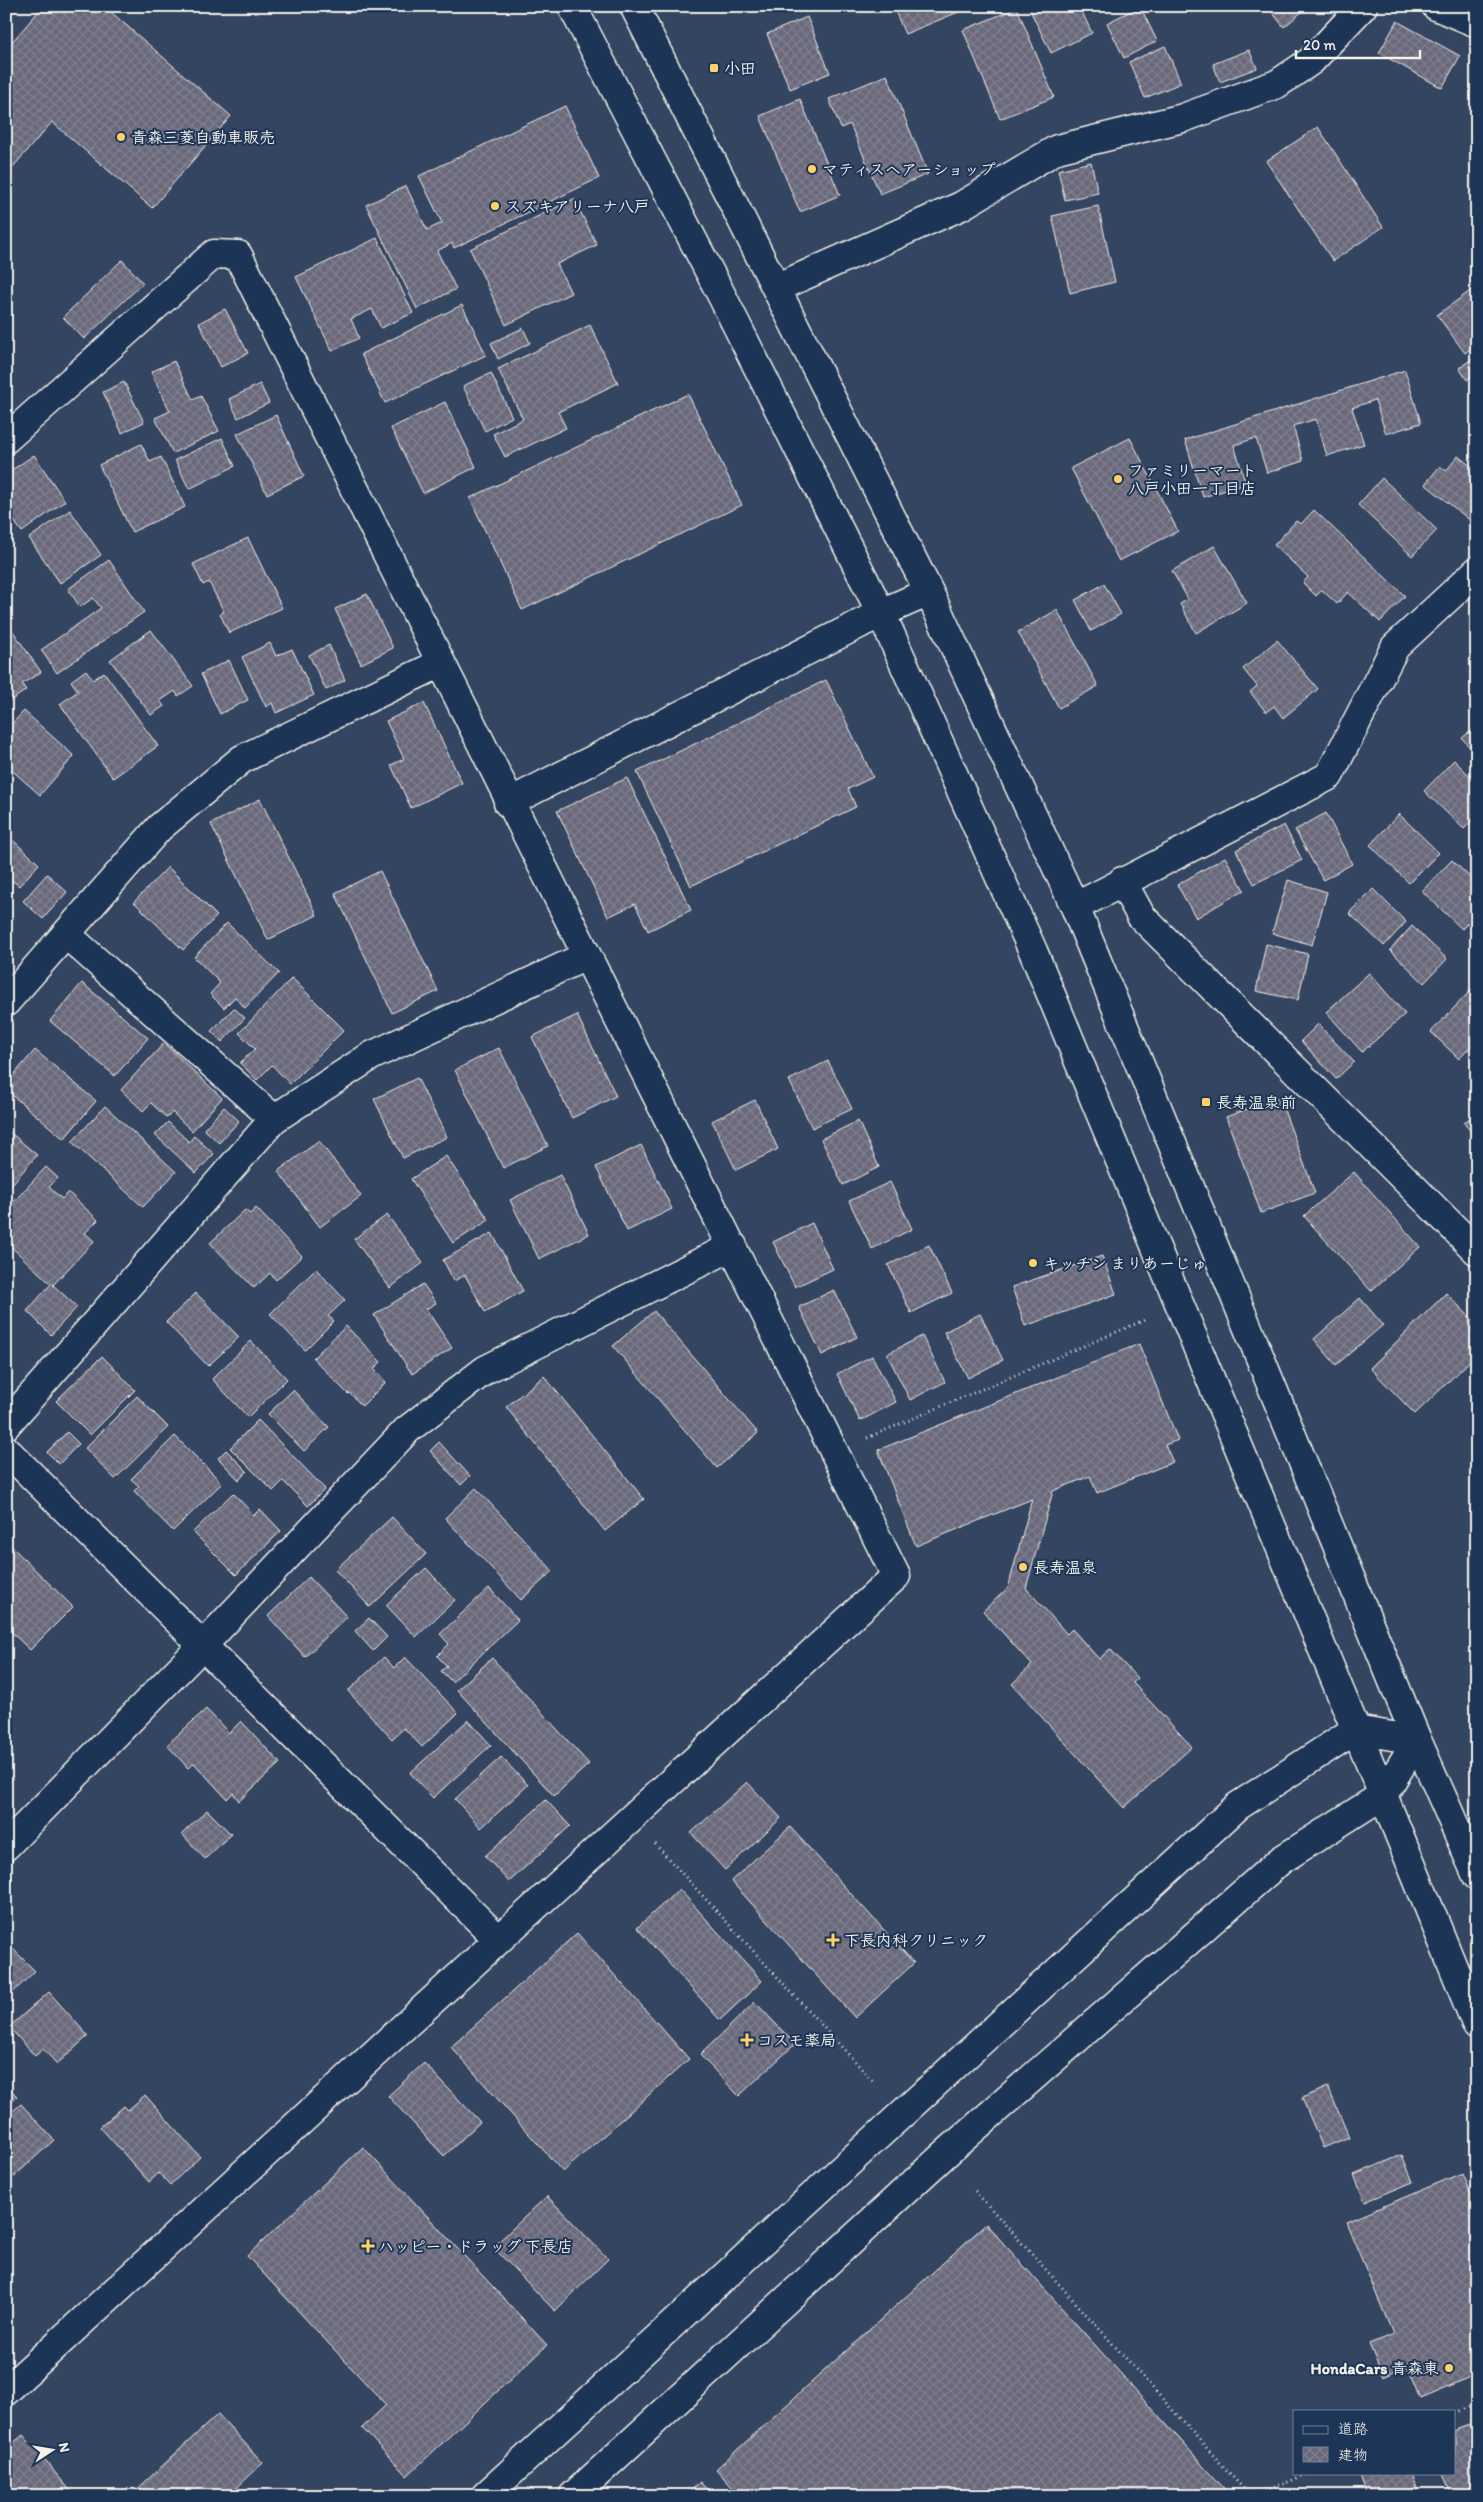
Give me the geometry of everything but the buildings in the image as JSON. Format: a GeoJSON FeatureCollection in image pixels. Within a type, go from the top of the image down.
{"type":"FeatureCollection","features":[{"type":"Feature","properties":{"kind":"street"},"geometry":{"type":"LineString","coordinates":[[572,6],[723,298],[881,613],[1033,951],[1477,2026]]}},
{"type":"Feature","properties":{"kind":"street"},"geometry":{"type":"LineString","coordinates":[[634,6],[929,592],[1075,907],[1418,1740],[1477,1876]]}},
{"type":"Feature","properties":{"kind":"street"},"geometry":{"type":"LineString","coordinates":[[776,288],[961,206],[1057,149],[1183,118],[1277,84],[1311,62],[1363,6]]}},
{"type":"Feature","properties":{"kind":"street"},"geometry":{"type":"LineString","coordinates":[[1436,6],[1477,23]]}},
{"type":"Feature","properties":{"kind":"street"},"geometry":{"type":"LineString","coordinates":[[6,439],[214,254],[238,255],[508,803],[733,1246],[896,1576],[6,2391]]}},
{"type":"Feature","properties":{"kind":"street"},"geometry":{"type":"LineString","coordinates":[[1075,907],[1122,881],[1329,776],[1395,646],[1477,571]]}},
{"type":"Feature","properties":{"kind":"street"},"geometry":{"type":"LineString","coordinates":[[508,803],[881,613],[929,592]]}},
{"type":"Feature","properties":{"kind":"street"},"geometry":{"type":"LineString","coordinates":[[6,1002],[159,828],[242,759],[439,664]]}},
{"type":"Feature","properties":{"kind":"street"},"geometry":{"type":"LineString","coordinates":[[1122,881],[1141,916],[1477,1251]]}},
{"type":"Feature","properties":{"kind":"street"},"geometry":{"type":"LineString","coordinates":[[66,934],[274,1119]]}},
{"type":"Feature","properties":{"kind":"street"},"geometry":{"type":"LineString","coordinates":[[6,1425],[274,1119],[371,1056],[586,956]]}},
{"type":"Feature","properties":{"kind":"street"},"geometry":{"type":"LineString","coordinates":[[6,1846],[202,1646],[407,1430],[485,1370],[733,1246]]}},
{"type":"Feature","properties":{"kind":"street"},"geometry":{"type":"LineString","coordinates":[[6,1450],[498,1939]]}},
{"type":"Feature","properties":{"kind":"street"},"geometry":{"type":"LineString","coordinates":[[485,2496],[1238,1806],[1356,1730],[1418,1740]]}},
{"type":"Feature","properties":{"kind":"street"},"geometry":{"type":"LineString","coordinates":[[573,2496],[944,2155],[1281,1860],[1383,1795],[1418,1740]]}},
{"type":"Feature","properties":{"kind":"path"},"geometry":{"type":"LineString","coordinates":[[863,1440],[1150,1318]]}},
{"type":"Feature","properties":{"kind":"path"},"geometry":{"type":"LineString","coordinates":[[654,1843],[873,2081]]}},
{"type":"Feature","properties":{"kind":"path"},"geometry":{"type":"LineString","coordinates":[[975,2190],[1250,2496]]}},
{"type":"Feature","properties":{"kind":"path"},"geometry":{"type":"LineString","coordinates":[[1456,2412],[1477,2403]]}},
{"type":"Feature","properties":{"kind":"path"},"geometry":{"type":"LineString","coordinates":[[1255,2496],[1307,2474]]}},
{"type":"Feature","properties":{"kind":"place","name":"小田"},"geometry":{"type":"Point","coordinates":[714,68]}},
{"type":"Feature","properties":{"kind":"place","name":"青森三菱自動車販売"},"geometry":{"type":"Point","coordinates":[121,137]}},
{"type":"Feature","properties":{"kind":"place","name":"マティスヘアーショップ"},"geometry":{"type":"Point","coordinates":[812,169]}},
{"type":"Feature","properties":{"kind":"place","name":"スズキアリーナ八戸"},"geometry":{"type":"Point","coordinates":[495,206]}},
{"type":"Feature","properties":{"kind":"place","name":"ファミリーマート 八戸小田一丁目店"},"geometry":{"type":"Point","coordinates":[1118,479]}},
{"type":"Feature","properties":{"kind":"place","name":"長寿温泉前"},"geometry":{"type":"Point","coordinates":[1206,1102]}},
{"type":"Feature","properties":{"kind":"place","name":"キッチン まりあーじゅ"},"geometry":{"type":"Point","coordinates":[1033,1263]}},
{"type":"Feature","properties":{"kind":"place","name":"長寿温泉"},"geometry":{"type":"Point","coordinates":[1023,1567]}},
{"type":"Feature","properties":{"kind":"place","name":"下長内科クリニック"},"geometry":{"type":"Point","coordinates":[833,1940]}},
{"type":"Feature","properties":{"kind":"place","name":"コスモ薬局"},"geometry":{"type":"Point","coordinates":[747,2040]}},
{"type":"Feature","properties":{"kind":"place","name":"ハッピー・ドラッグ 下長店"},"geometry":{"type":"Point","coordinates":[368,2246]}},
{"type":"Feature","properties":{"kind":"place","name":"HondaCars 青森東"},"geometry":{"type":"Point","coordinates":[1449,2368]}}]}
